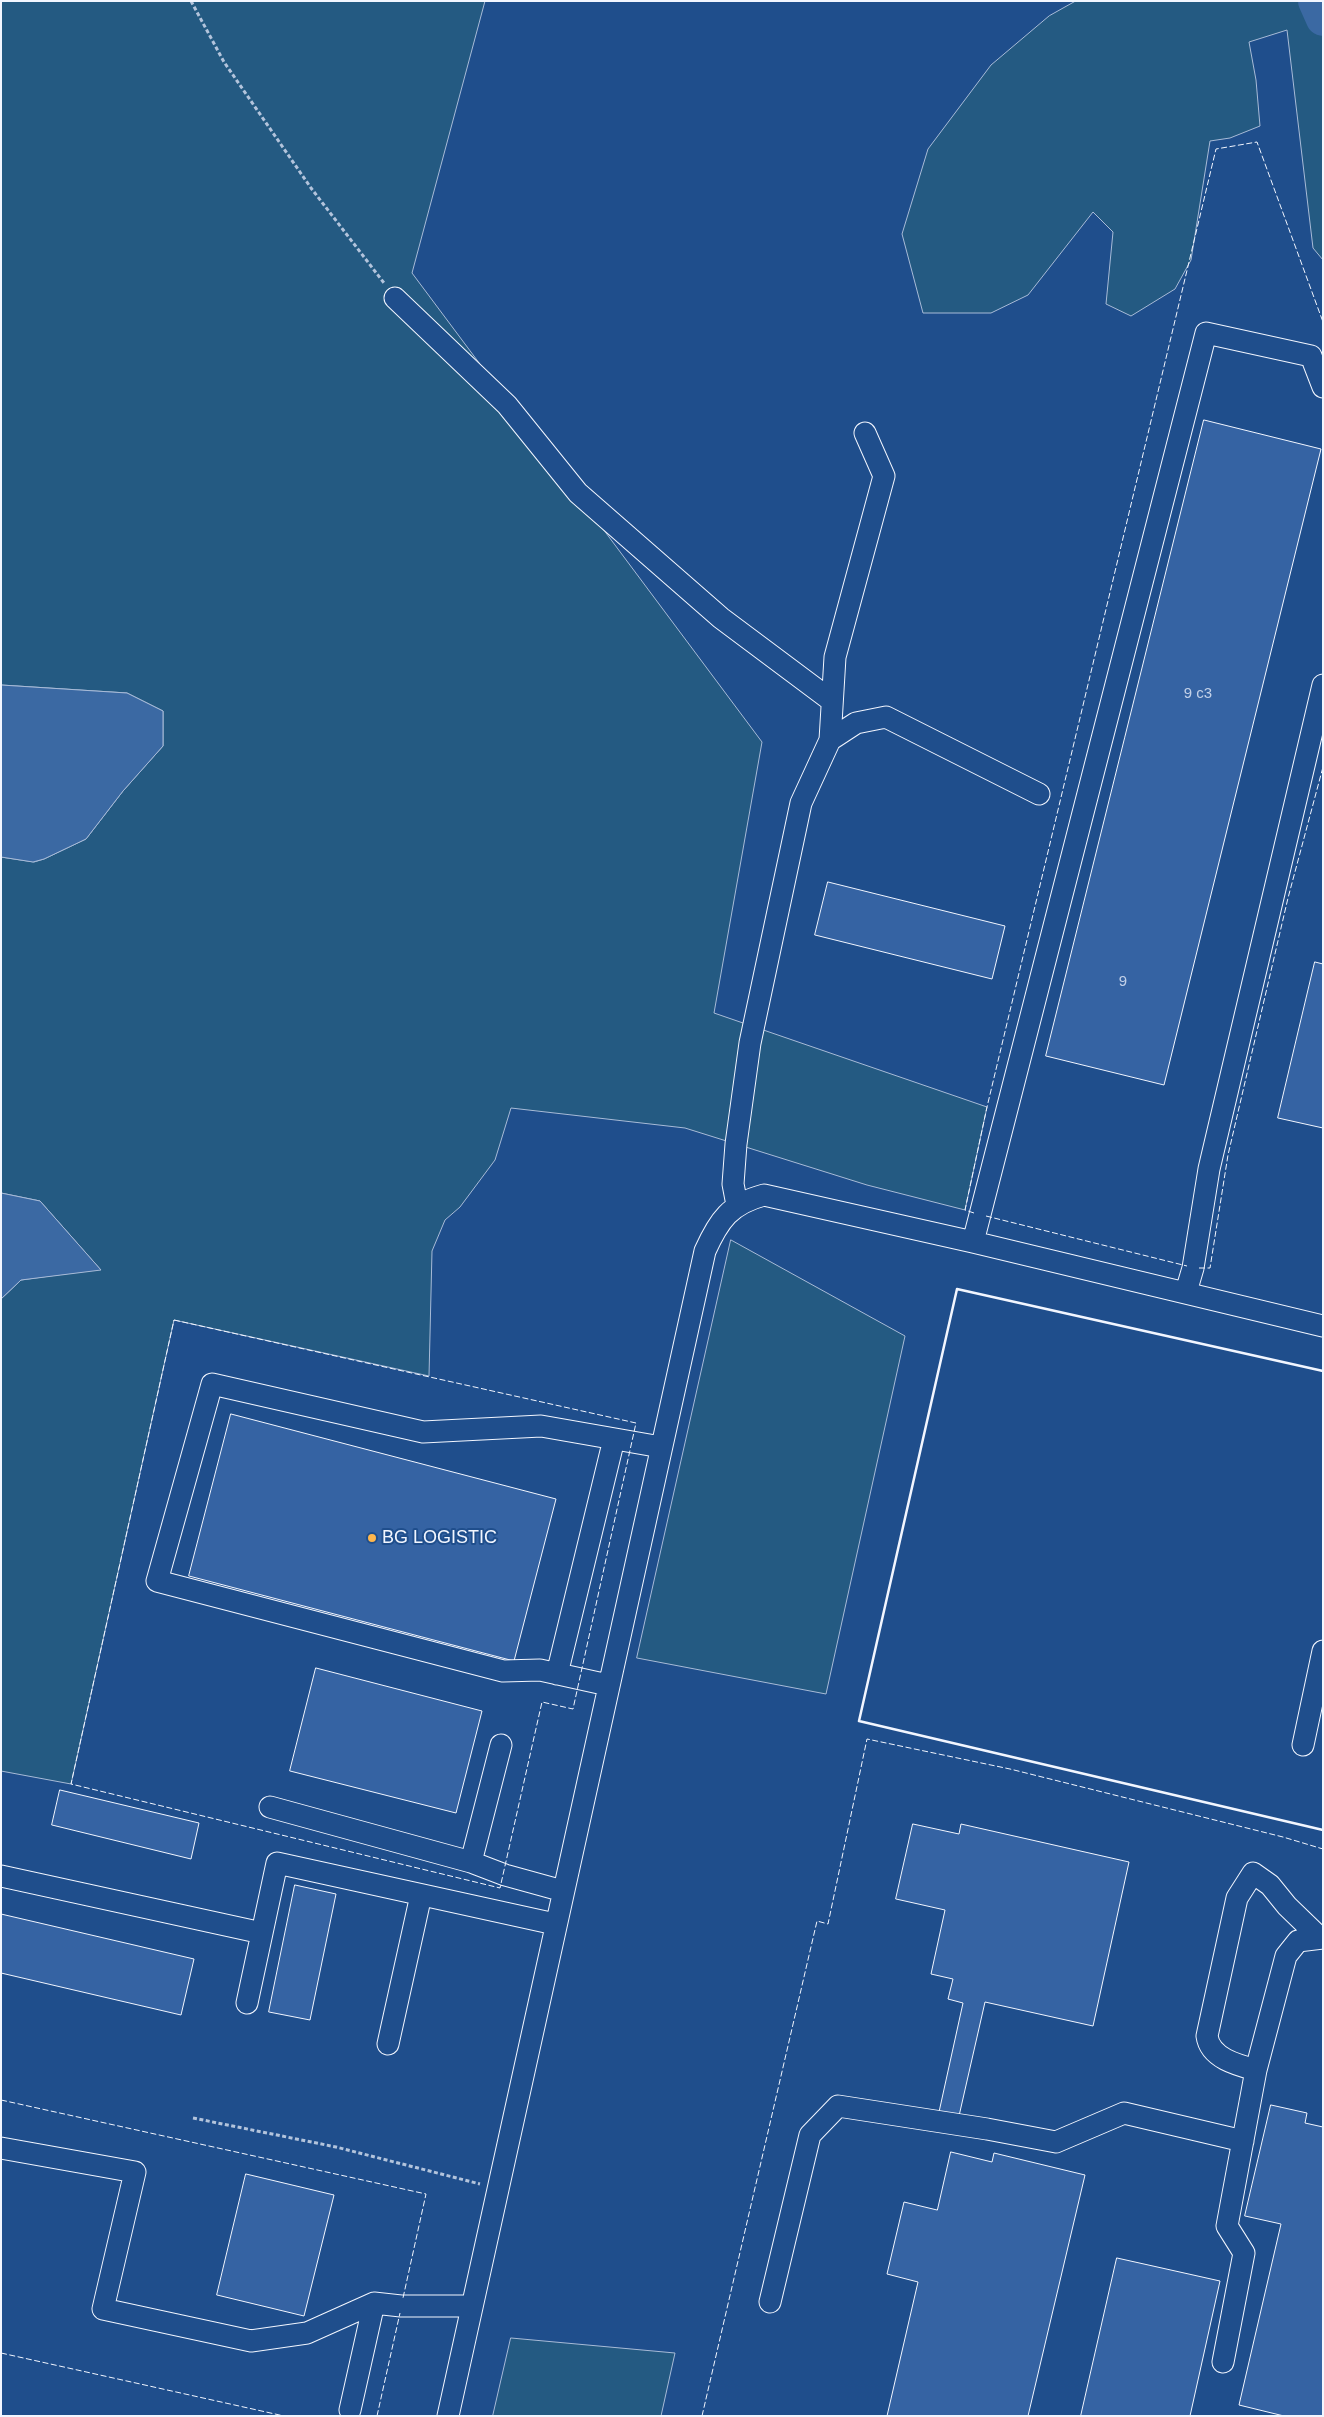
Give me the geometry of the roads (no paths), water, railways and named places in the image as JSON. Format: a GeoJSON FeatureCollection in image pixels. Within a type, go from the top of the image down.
{"type":"FeatureCollection","features":[{"type":"Feature","properties":{"kind":"street"},"geometry":{"type":"LineString","coordinates":[[395,298],[507,405],[578,494],[722,618],[832,701]]}},
{"type":"Feature","properties":{"kind":"street"},"geometry":{"type":"LineString","coordinates":[[973,1242],[1206,333],[1311,356],[1323,387]]}},
{"type":"Feature","properties":{"kind":"street"},"geometry":{"type":"LineString","coordinates":[[737,1205],[733,1184],[736,1144],[750,1043],[801,803],[830,740],[835,657],[884,476],[865,433]]}},
{"type":"Feature","properties":{"kind":"street"},"geometry":{"type":"LineString","coordinates":[[1186,1292],[1193,1268],[1209,1169],[1323,685]]}},
{"type":"Feature","properties":{"kind":"street"},"geometry":{"type":"LineString","coordinates":[[830,740],[856,724],[886,717],[1039,794]]}},
{"type":"Feature","properties":{"kind":"street"},"geometry":{"type":"LineString","coordinates":[[448,2416],[705,1251],[716,1228],[737,1205],[748,1199],[764,1195],[973,1242],[1323,1326]]}},
{"type":"Feature","properties":{"kind":"street"},"geometry":{"type":"LineString","coordinates":[[608,1685],[540,1670],[504,1671],[157,1581],[212,1384],[423,1432],[541,1426],[661,1448]]}},
{"type":"Feature","properties":{"kind":"street"},"geometry":{"type":"LineString","coordinates":[[557,1674],[614,1439]]}},
{"type":"Feature","properties":{"kind":"street"},"geometry":{"type":"LineString","coordinates":[[1303,1745],[1323,1651]]}},
{"type":"Feature","properties":{"kind":"street"},"geometry":{"type":"LineString","coordinates":[[472,1862],[502,1745]]}},
{"type":"Feature","properties":{"kind":"street"},"geometry":{"type":"LineString","coordinates":[[270,1807],[472,1862],[504,1875],[563,1891]]}},
{"type":"Feature","properties":{"kind":"street"},"geometry":{"type":"LineString","coordinates":[[247,2003],[278,1863],[555,1924]]}},
{"type":"Feature","properties":{"kind":"street"},"geometry":{"type":"LineString","coordinates":[[1256,2070],[1232,2063],[1213,2050],[1208,2043],[1207,2036],[1237,1898],[1252,1873],[1270,1885],[1287,1906],[1321,1938]]}},
{"type":"Feature","properties":{"kind":"street"},"geometry":{"type":"LineString","coordinates":[[1,1876],[262,1933]]}},
{"type":"Feature","properties":{"kind":"street"},"geometry":{"type":"LineString","coordinates":[[388,2044],[421,1895]]}},
{"type":"Feature","properties":{"kind":"street"},"geometry":{"type":"LineString","coordinates":[[1223,2362],[1244,2253],[1227,2226],[1256,2070],[1286,1956],[1298,1940],[1321,1938]]}},
{"type":"Feature","properties":{"kind":"street"},"geometry":{"type":"LineString","coordinates":[[770,2302],[810,2135],[838,2106],[987,2129],[1056,2142],[1124,2113],[1243,2141]]}},
{"type":"Feature","properties":{"kind":"street"},"geometry":{"type":"LineString","coordinates":[[1,2148],[135,2172],[103,2309],[251,2341],[307,2333],[374,2303],[401,2306],[472,2306]]}},
{"type":"Feature","properties":{"kind":"street"},"geometry":{"type":"LineString","coordinates":[[350,2410],[374,2303]]}},
{"type":"Feature","properties":{"kind":"waterway"},"geometry":{"type":"LineString","coordinates":[[1315,1],[1323,19]]}},
{"type":"Feature","properties":{"kind":"place","name":"BG LOGISTIC"},"geometry":{"type":"Point","coordinates":[372,1538]}}]}
